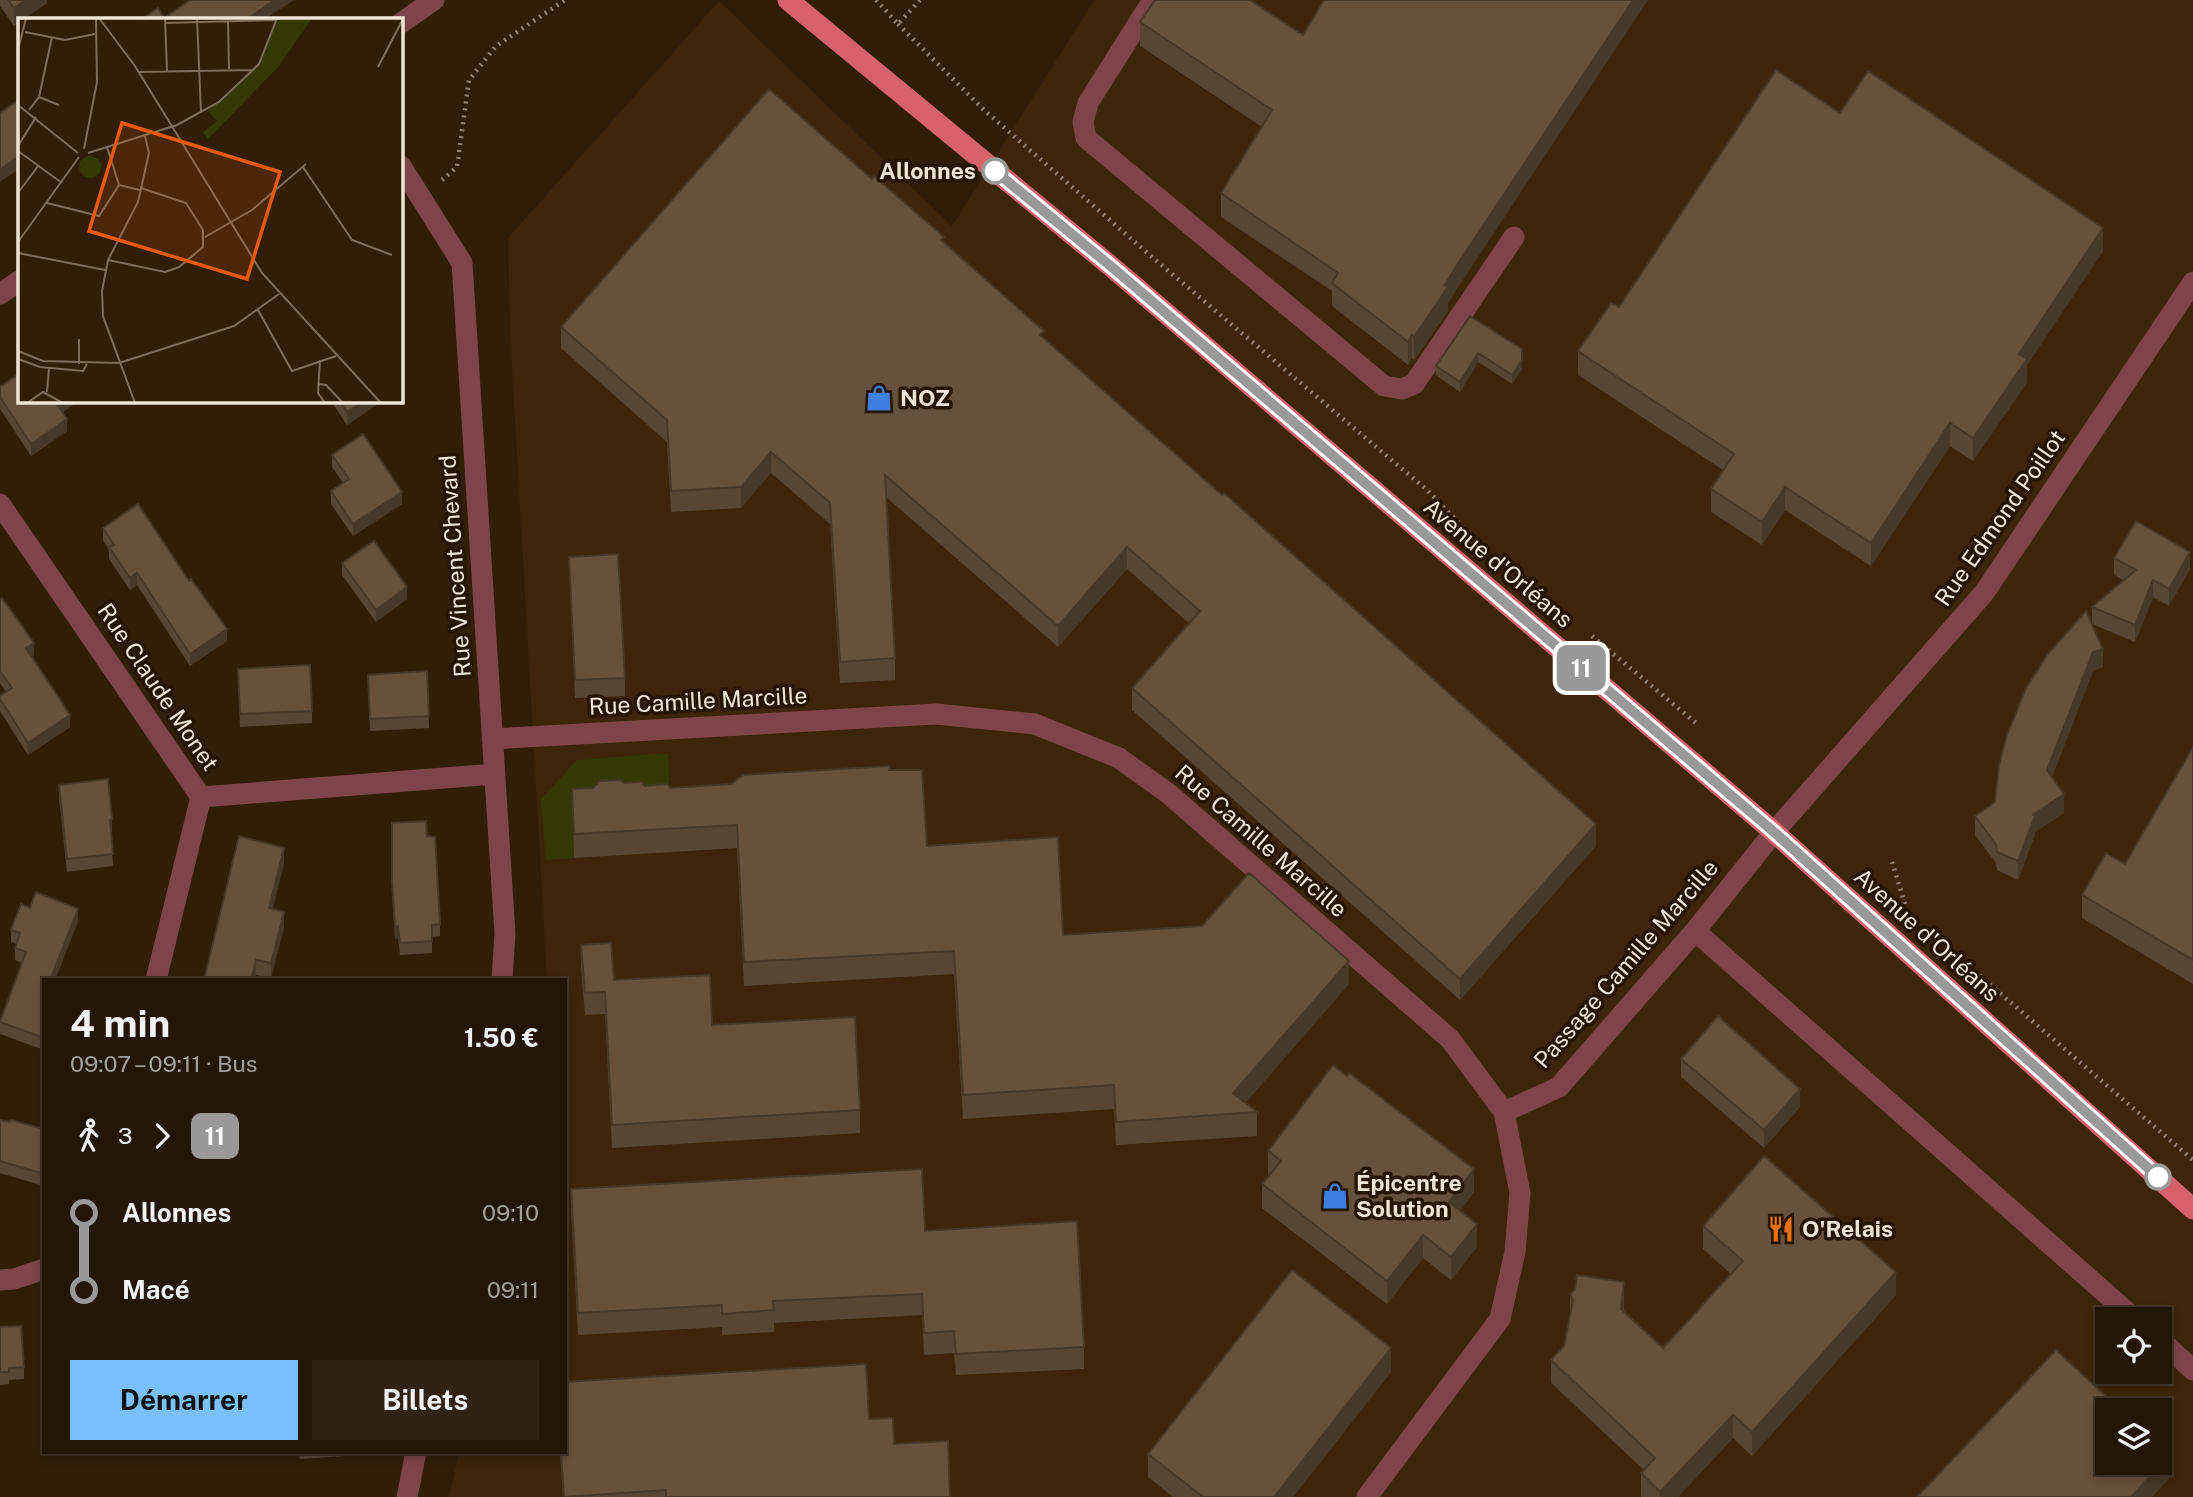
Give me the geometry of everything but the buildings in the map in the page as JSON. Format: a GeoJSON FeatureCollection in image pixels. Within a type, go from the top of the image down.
{"type":"FeatureCollection","features":[{"type":"Feature","properties":{"kind":"main road","name":"Avenue d'Orléans"},"geometry":{"type":"LineString","coordinates":[[788,0],[1113,268],[1774,832],[2193,1209]]}},
{"type":"Feature","properties":{"kind":"street"},"geometry":{"type":"LineString","coordinates":[[402,22],[434,0]]}},
{"type":"Feature","properties":{"kind":"street"},"geometry":{"type":"LineString","coordinates":[[1153,0],[1088,103],[1083,122],[1086,138],[1384,386],[1402,388],[1414,384],[1514,237]]}},
{"type":"Feature","properties":{"kind":"street","name":"Rue Vincent Chevard"},"geometry":{"type":"LineString","coordinates":[[402,168],[462,263],[505,934],[502,978]]}},
{"type":"Feature","properties":{"kind":"street"},"geometry":{"type":"LineString","coordinates":[[0,294],[18,282]]}},
{"type":"Feature","properties":{"kind":"street","name":"Rue Edmond Poillot"},"geometry":{"type":"LineString","coordinates":[[1774,832],[1984,593],[2193,282]]}},
{"type":"Feature","properties":{"kind":"street","name":"Rue Claude Monet"},"geometry":{"type":"LineString","coordinates":[[0,503],[201,797],[495,774]]}},
{"type":"Feature","properties":{"kind":"street","name":"Rue Camille Marcille"},"geometry":{"type":"LineString","coordinates":[[492,739],[936,714],[1035,724],[1119,758],[1169,794],[1450,1039],[1504,1112],[1520,1193],[1516,1252],[1500,1319],[1367,1497]]}},
{"type":"Feature","properties":{"kind":"street"},"geometry":{"type":"LineString","coordinates":[[156,978],[201,797]]}},
{"type":"Feature","properties":{"kind":"street","name":"Passage Camille Marcille"},"geometry":{"type":"LineString","coordinates":[[1504,1112],[1559,1087],[1695,931],[1774,832]]}},
{"type":"Feature","properties":{"kind":"street"},"geometry":{"type":"LineString","coordinates":[[1695,931],[2121,1307]]}},
{"type":"Feature","properties":{"kind":"street"},"geometry":{"type":"LineString","coordinates":[[0,1280],[14,1279],[42,1270]]}},
{"type":"Feature","properties":{"kind":"street"},"geometry":{"type":"LineString","coordinates":[[2172,1351],[2193,1370]]}},
{"type":"Feature","properties":{"kind":"street"},"geometry":{"type":"LineString","coordinates":[[407,1497],[416,1454]]}},
{"type":"Feature","properties":{"kind":"path"},"geometry":{"type":"LineString","coordinates":[[420,197],[457,167],[469,80],[496,46],[565,0]]}},
{"type":"Feature","properties":{"kind":"path"},"geometry":{"type":"LineString","coordinates":[[876,0],[984,110],[1152,257],[1427,490],[1471,534]]}},
{"type":"Feature","properties":{"kind":"path"},"geometry":{"type":"LineString","coordinates":[[898,24],[919,0]]}},
{"type":"Feature","properties":{"kind":"path"},"geometry":{"type":"LineString","coordinates":[[1583,629],[1696,723]]}},
{"type":"Feature","properties":{"kind":"path"},"geometry":{"type":"LineString","coordinates":[[1892,862],[1911,924]]}},
{"type":"Feature","properties":{"kind":"path"},"geometry":{"type":"LineString","coordinates":[[1969,967],[2193,1160]]}},
{"type":"Feature","properties":{"kind":"shaded area"},"geometry":{"type":"Polygon","coordinates":[[[1094,0],[2193,0],[2193,1497],[449,1497],[459,1454],[567,1454],[567,978],[547,978],[510,332],[508,238],[719,1],[952,226],[1094,0]]]}},
{"type":"Feature","properties":{"kind":"green space"},"geometry":{"type":"Polygon","coordinates":[[[668,753],[670,811],[572,813],[574,858],[546,860],[541,799],[577,760],[668,753]]]}},
{"type":"Feature","properties":{"kind":"bus line","name":"11"},"geometry":{"type":"LineString","coordinates":[[995,171],[1113,268],[1774,832],[2158,1177]]}},
{"type":"Feature","properties":{"kind":"place","name":"Allonnes"},"geometry":{"type":"Point","coordinates":[995,171]}},
{"type":"Feature","properties":{"kind":"place","name":"NOZ"},"geometry":{"type":"Point","coordinates":[879,398]}},
{"type":"Feature","properties":{"kind":"place","name":"Épicentre Solution"},"geometry":{"type":"Point","coordinates":[1335,1196]}},
{"type":"Feature","properties":{"kind":"place","name":"O'Relais"},"geometry":{"type":"Point","coordinates":[1781,1229]}}]}
